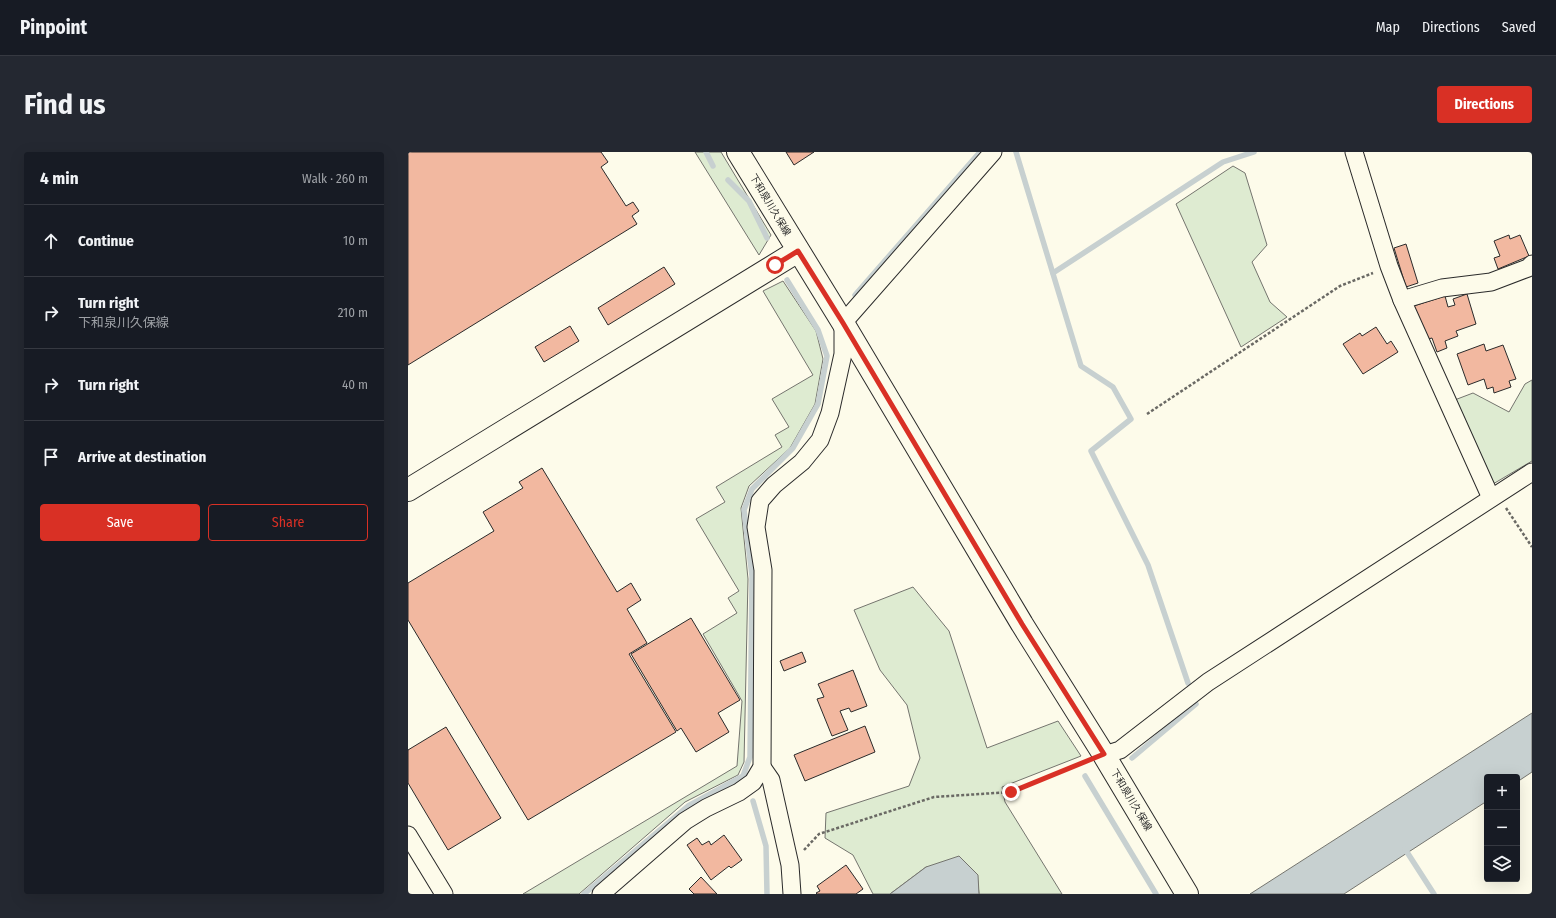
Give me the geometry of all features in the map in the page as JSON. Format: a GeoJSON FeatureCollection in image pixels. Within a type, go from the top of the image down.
{"type":"FeatureCollection","features":[{"type":"Feature","properties":{"kind":"street","name":"下和泉川久保線"},"geometry":{"type":"LineString","coordinates":[[738,152],[843,323],[1022,624],[1104,754],[1187,894]]}},
{"type":"Feature","properties":{"kind":"street"},"geometry":{"type":"LineString","coordinates":[[601,894],[685,821],[706,808],[739,792],[753,782],[762,767],[763,570],[756,527],[760,501],[774,485],[802,462],[820,440],[830,413],[843,354],[843,323],[993,152]]}},
{"type":"Feature","properties":{"kind":"street"},"geometry":{"type":"LineString","coordinates":[[1354,152],[1389,266],[1402,300],[1494,496]]}},
{"type":"Feature","properties":{"kind":"street"},"geometry":{"type":"LineString","coordinates":[[408,490],[798,251]]}},
{"type":"Feature","properties":{"kind":"street"},"geometry":{"type":"LineString","coordinates":[[1402,300],[1442,288],[1491,282],[1528,268],[1532,264]]}},
{"type":"Feature","properties":{"kind":"street"},"geometry":{"type":"LineString","coordinates":[[1104,754],[1120,750],[1208,682],[1532,472]]}},
{"type":"Feature","properties":{"kind":"street"},"geometry":{"type":"LineString","coordinates":[[762,767],[771,780],[790,865],[792,894]]}},
{"type":"Feature","properties":{"kind":"street"},"geometry":{"type":"LineString","coordinates":[[408,835],[444,894]]}},
{"type":"Feature","properties":{"kind":"path"},"geometry":{"type":"LineString","coordinates":[[1147,414],[1340,286],[1389,266]]}},
{"type":"Feature","properties":{"kind":"path"},"geometry":{"type":"LineString","coordinates":[[1494,496],[1532,547]]}},
{"type":"Feature","properties":{"kind":"path"},"geometry":{"type":"LineString","coordinates":[[790,865],[818,834],[934,797],[1011,792],[1104,754]]}},
{"type":"Feature","properties":{"kind":"green space"},"geometry":{"type":"Polygon","coordinates":[[[695,152],[721,152],[771,235],[759,255],[695,152]]]}},
{"type":"Feature","properties":{"kind":"green space"},"geometry":{"type":"Polygon","coordinates":[[[1233,166],[1245,173],[1267,245],[1252,262],[1270,302],[1287,317],[1241,347],[1176,204],[1233,166]]]}},
{"type":"Feature","properties":{"kind":"green space"},"geometry":{"type":"Polygon","coordinates":[[[783,281],[816,331],[823,359],[815,404],[790,448],[749,486],[741,508],[748,579],[744,762],[738,775],[685,802],[579,894],[523,894],[737,766],[742,701],[703,634],[737,613],[728,598],[739,591],[696,519],[725,502],[716,487],[782,447],[775,435],[789,427],[772,399],[813,375],[763,291],[783,281]]]}},
{"type":"Feature","properties":{"kind":"green space"},"geometry":{"type":"Polygon","coordinates":[[[1532,380],[1532,461],[1493,484],[1452,401],[1473,393],[1509,412],[1525,384],[1532,380]]]}},
{"type":"Feature","properties":{"kind":"green space"},"geometry":{"type":"Polygon","coordinates":[[[913,587],[949,631],[987,748],[1058,721],[1081,756],[1002,787],[1005,802],[1062,894],[979,894],[977,875],[926,867],[890,894],[873,894],[853,855],[825,838],[826,813],[909,786],[920,758],[907,705],[880,670],[854,610],[913,587]]]}},
{"type":"Feature","properties":{"kind":"shaded area"},"geometry":{"type":"Polygon","coordinates":[[[1532,713],[1532,772],[1520,780],[1520,774],[1484,774],[1484,803],[1344,894],[1250,894],[1532,713]]]}},
{"type":"Feature","properties":{"kind":"shaded area"},"geometry":{"type":"Polygon","coordinates":[[[959,856],[978,875],[979,894],[890,894],[926,867],[959,856]]]}},
{"type":"Feature","properties":{"kind":"building"},"geometry":{"type":"Polygon","coordinates":[[[408,152],[601,152],[608,162],[601,167],[626,206],[633,202],[639,211],[632,216],[637,224],[408,365],[408,152]]]}},
{"type":"Feature","properties":{"kind":"building"},"geometry":{"type":"Polygon","coordinates":[[[786,152],[814,152],[794,165],[786,152]]]}},
{"type":"Feature","properties":{"kind":"building"},"geometry":{"type":"Polygon","coordinates":[[[1509,235],[1510,239],[1520,235],[1529,256],[1498,269],[1494,258],[1500,256],[1494,241],[1509,235]]]}},
{"type":"Feature","properties":{"kind":"building"},"geometry":{"type":"Polygon","coordinates":[[[1406,244],[1418,283],[1406,287],[1394,248],[1406,244]]]}},
{"type":"Feature","properties":{"kind":"building"},"geometry":{"type":"Polygon","coordinates":[[[664,267],[675,284],[608,325],[598,308],[664,267]]]}},
{"type":"Feature","properties":{"kind":"building"},"geometry":{"type":"Polygon","coordinates":[[[1467,294],[1476,324],[1456,331],[1458,336],[1445,341],[1447,348],[1437,352],[1432,338],[1424,340],[1414,306],[1445,296],[1448,307],[1455,305],[1453,299],[1467,294]]]}},
{"type":"Feature","properties":{"kind":"building"},"geometry":{"type":"Polygon","coordinates":[[[570,326],[579,341],[544,362],[535,347],[570,326]]]}},
{"type":"Feature","properties":{"kind":"building"},"geometry":{"type":"Polygon","coordinates":[[[1376,327],[1387,344],[1391,341],[1398,352],[1363,374],[1343,344],[1360,333],[1362,336],[1376,327]]]}},
{"type":"Feature","properties":{"kind":"building"},"geometry":{"type":"Polygon","coordinates":[[[1484,344],[1486,351],[1503,345],[1516,379],[1509,381],[1511,387],[1494,393],[1493,387],[1487,389],[1484,379],[1468,385],[1457,354],[1484,344]]]}},
{"type":"Feature","properties":{"kind":"building"},"geometry":{"type":"Polygon","coordinates":[[[542,468],[617,592],[631,583],[641,600],[627,609],[647,643],[629,654],[676,732],[528,820],[408,620],[408,583],[494,531],[483,512],[523,488],[519,482],[542,468]]]}},
{"type":"Feature","properties":{"kind":"building"},"geometry":{"type":"Polygon","coordinates":[[[691,618],[740,700],[718,713],[729,732],[696,752],[681,728],[677,731],[631,654],[691,618]]]}},
{"type":"Feature","properties":{"kind":"building"},"geometry":{"type":"Polygon","coordinates":[[[802,652],[806,662],[784,671],[780,661],[802,652]]]}},
{"type":"Feature","properties":{"kind":"building"},"geometry":{"type":"Polygon","coordinates":[[[853,670],[867,706],[851,712],[849,708],[840,711],[848,730],[832,736],[817,699],[824,697],[818,684],[853,670]]]}},
{"type":"Feature","properties":{"kind":"building"},"geometry":{"type":"Polygon","coordinates":[[[865,726],[875,752],[805,781],[794,755],[865,726]]]}},
{"type":"Feature","properties":{"kind":"building"},"geometry":{"type":"Polygon","coordinates":[[[446,727],[501,818],[448,850],[408,783],[408,750],[446,727]]]}},
{"type":"Feature","properties":{"kind":"building"},"geometry":{"type":"Polygon","coordinates":[[[724,835],[742,860],[731,868],[729,866],[711,880],[687,845],[697,838],[702,845],[709,841],[711,845],[724,835]]]}},
{"type":"Feature","properties":{"kind":"building"},"geometry":{"type":"Polygon","coordinates":[[[846,865],[863,889],[856,894],[816,893],[820,891],[817,886],[846,865]]]}},
{"type":"Feature","properties":{"kind":"building"},"geometry":{"type":"Polygon","coordinates":[[[701,877],[717,894],[694,894],[689,889],[701,877]]]}},
{"type":"Feature","properties":{"kind":"waterway"},"geometry":{"type":"LineString","coordinates":[[706,152],[713,166]]}},
{"type":"Feature","properties":{"kind":"waterway"},"geometry":{"type":"LineString","coordinates":[[855,295],[980,152]]}},
{"type":"Feature","properties":{"kind":"waterway"},"geometry":{"type":"LineString","coordinates":[[1016,152],[1081,366],[1113,387],[1131,419],[1091,451],[1148,565],[1188,683]]}},
{"type":"Feature","properties":{"kind":"waterway"},"geometry":{"type":"LineString","coordinates":[[1053,273],[1223,162],[1254,152]]}},
{"type":"Feature","properties":{"kind":"waterway"},"geometry":{"type":"LineString","coordinates":[[728,180],[749,201],[767,238]]}},
{"type":"Feature","properties":{"kind":"waterway"},"geometry":{"type":"LineString","coordinates":[[584,894],[688,806],[743,776],[750,757],[752,576],[744,510],[752,489],[793,448],[818,404],[827,356],[818,330],[787,280]]}},
{"type":"Feature","properties":{"kind":"waterway"},"geometry":{"type":"LineString","coordinates":[[1132,758],[1196,704]]}},
{"type":"Feature","properties":{"kind":"waterway"},"geometry":{"type":"LineString","coordinates":[[1085,776],[1156,894]]}},
{"type":"Feature","properties":{"kind":"waterway"},"geometry":{"type":"LineString","coordinates":[[753,801],[766,846],[767,894]]}},
{"type":"Feature","properties":{"kind":"waterway"},"geometry":{"type":"LineString","coordinates":[[1405,849],[1434,894]]}},
{"type":"Feature","properties":{"kind":"route"},"geometry":{"type":"LineString","coordinates":[[775,265],[798,251],[843,323],[1022,624],[1104,754],[1011,792]]}}]}
